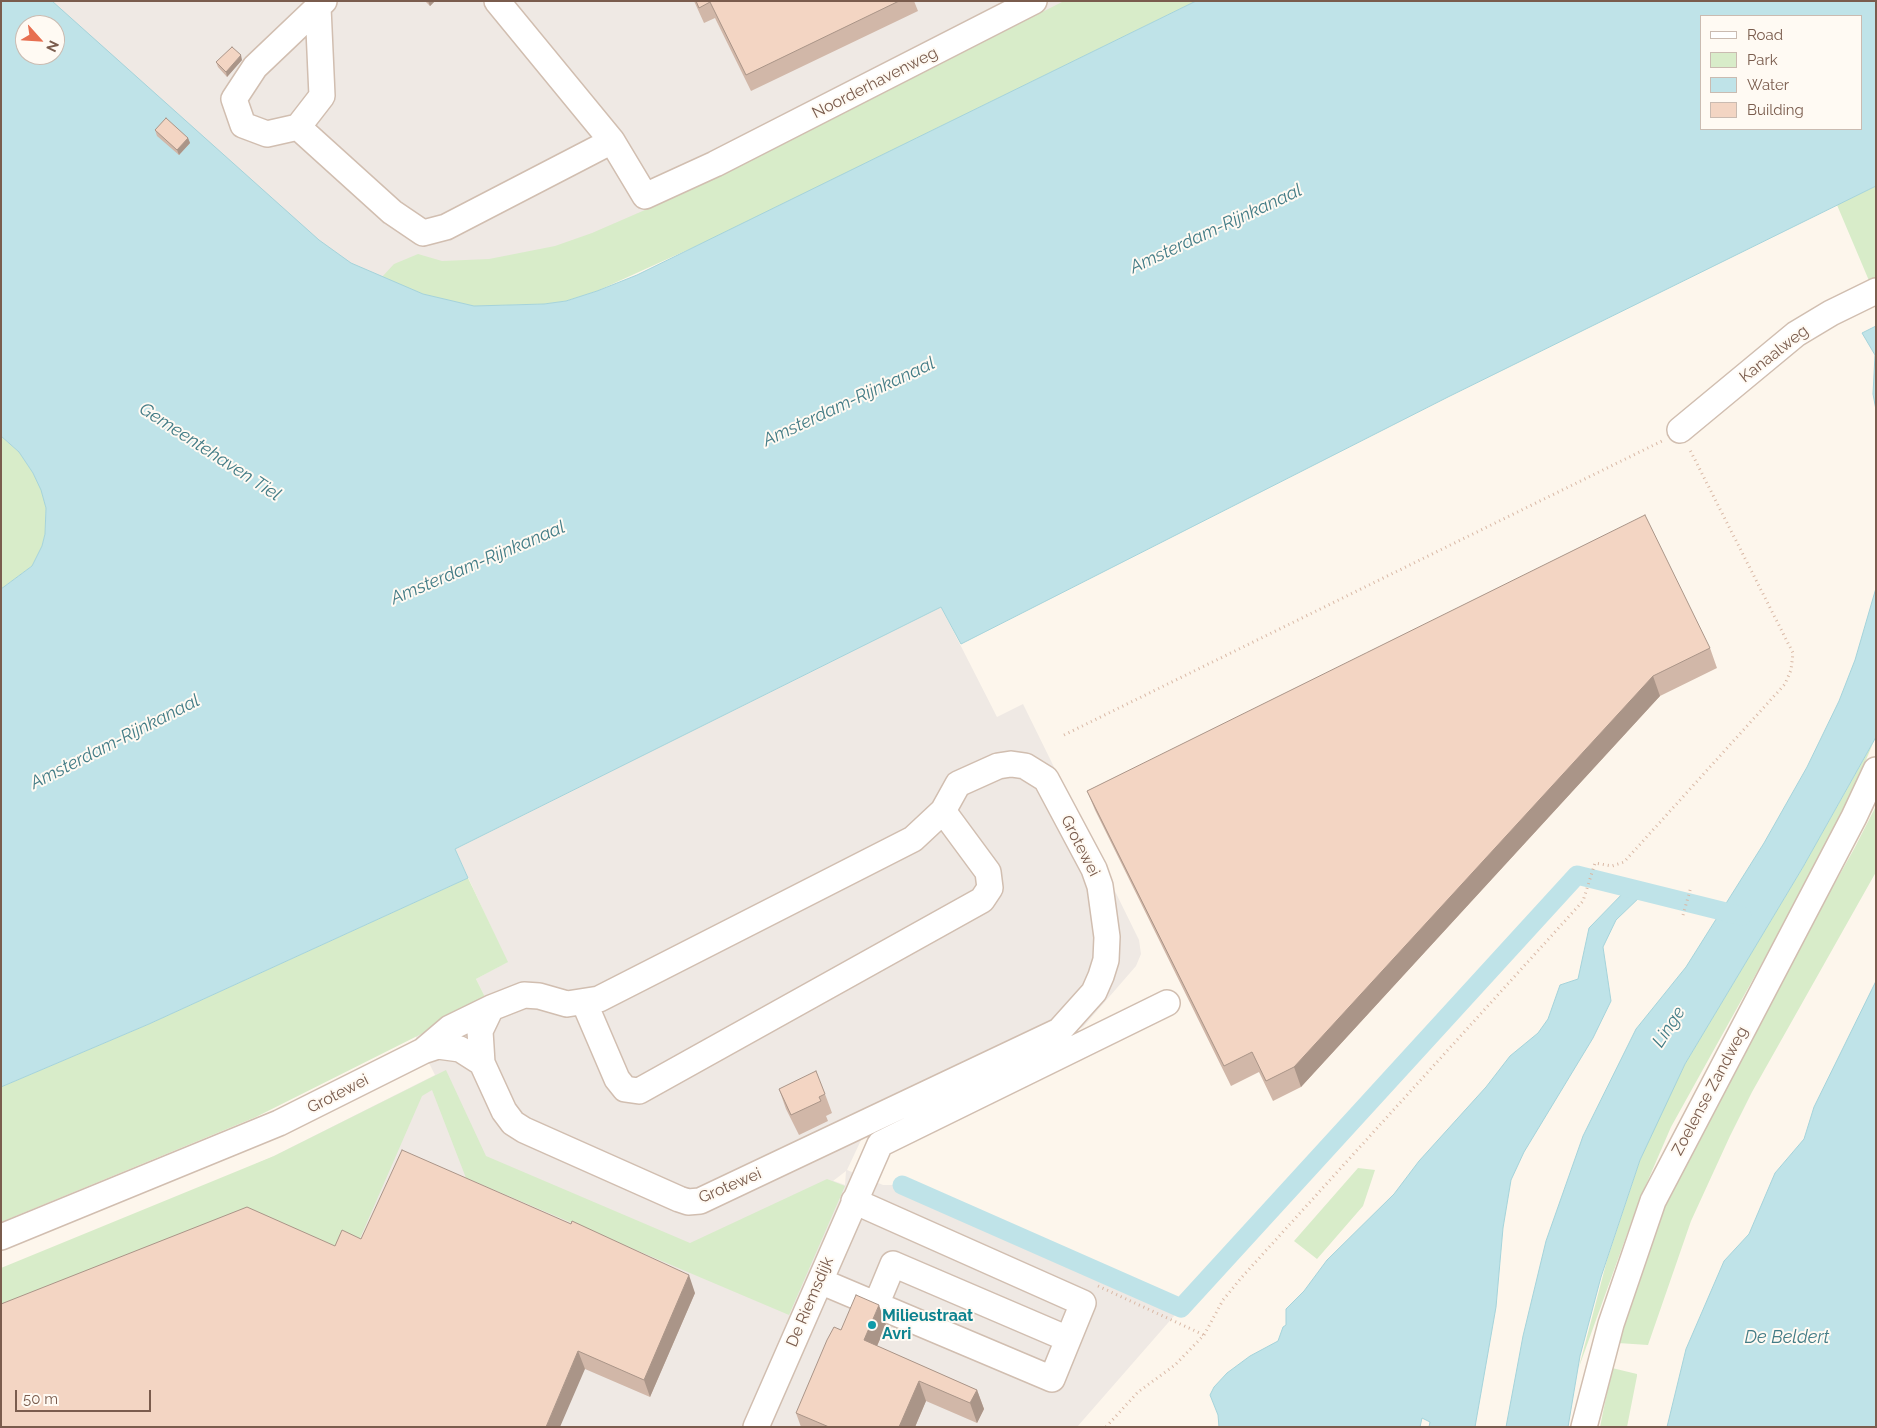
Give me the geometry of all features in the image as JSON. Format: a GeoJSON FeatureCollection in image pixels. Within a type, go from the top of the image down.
{"type":"FeatureCollection","features":[{"type":"Feature","properties":{"kind":"street"},"geometry":{"type":"LineString","coordinates":[[298,127],[392,212],[423,233],[446,227],[612,141],[497,1]]}},
{"type":"Feature","properties":{"kind":"street","name":"Noorderhavenweg"},"geometry":{"type":"LineString","coordinates":[[612,141],[645,196],[715,164],[1034,1]]}},
{"type":"Feature","properties":{"kind":"street"},"geometry":{"type":"LineString","coordinates":[[321,4],[322,96],[298,127],[267,134],[243,125],[234,99],[255,67],[321,4]]}},
{"type":"Feature","properties":{"kind":"street","name":"Kanaalweg"},"geometry":{"type":"LineString","coordinates":[[1680,430],[1796,334],[1831,313],[1876,291]]}},
{"type":"Feature","properties":{"kind":"street","name":"Grotewei"},"geometry":{"type":"LineString","coordinates":[[1,1237],[279,1123],[423,1051],[438,1046],[460,1049],[482,1063],[504,1111],[513,1124],[688,1202],[711,1197],[1060,1031],[1094,992],[1106,960],[1107,937],[1104,906],[1094,869],[1046,779],[1036,772],[1011,764],[998,766],[958,784],[943,811]]}},
{"type":"Feature","properties":{"kind":"street","name":"Zoelense Zandweg"},"geometry":{"type":"LineString","coordinates":[[1584,1427],[1611,1324],[1653,1201],[1854,817],[1876,770]]}},
{"type":"Feature","properties":{"kind":"street"},"geometry":{"type":"LineString","coordinates":[[423,1051],[450,1028],[491,1008],[524,995],[539,996],[567,1004],[599,1000],[913,838],[943,811],[988,872],[990,888],[982,900],[640,1090],[625,1089],[617,1079],[584,1002]]}},
{"type":"Feature","properties":{"kind":"street","name":"De Riemsdijk"},"geometry":{"type":"LineString","coordinates":[[756,1427],[880,1144],[1167,1003]]}},
{"type":"Feature","properties":{"kind":"street"},"geometry":{"type":"LineString","coordinates":[[482,1063],[480,1031],[491,1008]]}},
{"type":"Feature","properties":{"kind":"street"},"geometry":{"type":"LineString","coordinates":[[820,1281],[1052,1380],[1083,1303],[854,1201]]}},
{"type":"Feature","properties":{"kind":"street"},"geometry":{"type":"LineString","coordinates":[[876,1305],[893,1264],[1068,1339]]}},
{"type":"Feature","properties":{"kind":"path"},"geometry":{"type":"LineString","coordinates":[[1064,735],[1646,449],[1680,430],[1793,652],[1785,684],[1775,698],[1624,862],[1612,866],[1595,863],[1583,901],[1242,1276],[1223,1300],[1204,1335],[1175,1364],[1138,1392],[1106,1427]]}},
{"type":"Feature","properties":{"kind":"path"},"geometry":{"type":"LineString","coordinates":[[1683,915],[1691,887]]}},
{"type":"Feature","properties":{"kind":"shaded area"},"geometry":{"type":"Polygon","coordinates":[[[32,1],[1121,1],[420,345],[65,30],[65,15],[48,15],[32,1]]]}},
{"type":"Feature","properties":{"kind":"shaded area"},"geometry":{"type":"Polygon","coordinates":[[[941,607],[997,717],[1023,704],[1139,940],[1141,954],[1136,966],[1083,1027],[862,1138],[847,1170],[883,1185],[902,1185],[1181,1308],[1077,1427],[1,1427],[219,1180],[274,1156],[435,1075],[415,1035],[487,1001],[476,979],[507,962],[455,849],[941,607]],[[846,1171],[833,1181],[845,1185],[846,1171]]]}},
{"type":"Feature","properties":{"kind":"green space"},"geometry":{"type":"Polygon","coordinates":[[[1064,1],[1196,1],[716,237],[597,291],[566,301],[544,304],[474,306],[423,294],[382,277],[394,264],[418,254],[442,261],[489,259],[555,246],[592,233],[684,193],[1064,1]]]}},
{"type":"Feature","properties":{"kind":"green space"},"geometry":{"type":"Polygon","coordinates":[[[1876,186],[1876,280],[1870,283],[1837,205],[1876,186]]]}},
{"type":"Feature","properties":{"kind":"green space"},"geometry":{"type":"Polygon","coordinates":[[[1,436],[19,452],[33,473],[42,490],[46,508],[45,534],[42,546],[32,566],[1,589],[1,436]]]}},
{"type":"Feature","properties":{"kind":"green space"},"geometry":{"type":"Polygon","coordinates":[[[1874,741],[1837,828],[1671,1127],[1639,1201],[1579,1367],[1607,1260],[1640,1160],[1663,1108],[1685,1064],[1803,867],[1874,741]]]}},
{"type":"Feature","properties":{"kind":"green space"},"geometry":{"type":"Polygon","coordinates":[[[1876,806],[1876,872],[1752,1092],[1730,1136],[1691,1221],[1648,1345],[1618,1343],[1633,1292],[1670,1192],[1787,968],[1876,806]]]}},
{"type":"Feature","properties":{"kind":"green space"},"geometry":{"type":"Polygon","coordinates":[[[468,878],[508,962],[476,979],[487,1001],[256,1117],[1,1222],[1,1087],[149,1024],[468,878]]]}},
{"type":"Feature","properties":{"kind":"green space"},"geometry":{"type":"Polygon","coordinates":[[[446,1070],[486,1156],[690,1243],[827,1179],[845,1186],[789,1315],[466,1178],[432,1090],[422,1096],[358,1243],[340,1255],[1,1317],[1,1268],[274,1156],[446,1070]]]}},
{"type":"Feature","properties":{"kind":"green space"},"geometry":{"type":"Polygon","coordinates":[[[1358,1168],[1375,1170],[1363,1206],[1317,1259],[1294,1241],[1358,1168]]]}},
{"type":"Feature","properties":{"kind":"green space"},"geometry":{"type":"Polygon","coordinates":[[[1612,1368],[1637,1374],[1627,1427],[1600,1427],[1612,1368]]]}},
{"type":"Feature","properties":{"kind":"water"},"geometry":{"type":"Polygon","coordinates":[[[1,1],[52,1],[319,240],[351,263],[423,294],[474,306],[544,304],[566,301],[637,275],[1196,1],[1876,1],[1876,186],[1448,397],[961,644],[941,607],[455,849],[468,878],[149,1024],[1,1087],[1,589],[32,566],[42,546],[45,534],[46,508],[41,490],[33,473],[19,452],[1,436],[1,1]]]}},
{"type":"Feature","properties":{"kind":"water"},"geometry":{"type":"Polygon","coordinates":[[[1876,326],[1876,410],[1873,394],[1875,355],[1862,333],[1876,326]]]}},
{"type":"Feature","properties":{"kind":"water","name":"Linge"},"geometry":{"type":"Polygon","coordinates":[[[1876,588],[1876,737],[1803,867],[1685,1064],[1640,1160],[1601,1277],[1580,1356],[1568,1427],[1506,1427],[1523,1336],[1546,1241],[1583,1136],[1636,1029],[1686,967],[1764,843],[1807,767],[1839,701],[1855,660],[1876,588]]]}},
{"type":"Feature","properties":{"kind":"water"},"geometry":{"type":"Polygon","coordinates":[[[1628,888],[1644,893],[1616,920],[1603,947],[1611,1001],[1593,1038],[1524,1152],[1511,1180],[1503,1228],[1496,1307],[1475,1427],[1429,1427],[1430,1422],[1422,1418],[1420,1427],[1219,1427],[1218,1415],[1210,1395],[1214,1387],[1227,1373],[1250,1356],[1278,1341],[1283,1327],[1286,1325],[1286,1309],[1304,1291],[1327,1260],[1394,1194],[1419,1161],[1486,1087],[1510,1056],[1538,1033],[1548,1019],[1560,985],[1578,979],[1589,928],[1628,888]]]}},
{"type":"Feature","properties":{"kind":"water","name":"De Beldert"},"geometry":{"type":"Polygon","coordinates":[[[1876,981],[1876,1427],[1667,1427],[1686,1349],[1724,1261],[1749,1234],[1775,1173],[1804,1139],[1814,1107],[1876,981]]]}},
{"type":"Feature","properties":{"kind":"building"},"geometry":{"type":"Polygon","coordinates":[[[696,1],[899,1],[746,75],[710,2],[699,8],[696,1]]]}},
{"type":"Feature","properties":{"kind":"building"},"geometry":{"type":"Polygon","coordinates":[[[232,47],[241,55],[226,72],[216,62],[232,47]]]}},
{"type":"Feature","properties":{"kind":"building"},"geometry":{"type":"Polygon","coordinates":[[[166,118],[188,138],[177,150],[155,130],[166,118]]]}},
{"type":"Feature","properties":{"kind":"building"},"geometry":{"type":"Polygon","coordinates":[[[1645,515],[1710,648],[1653,676],[1294,1067],[1266,1081],[1252,1052],[1224,1066],[1087,791],[1645,515]]]}},
{"type":"Feature","properties":{"kind":"building"},"geometry":{"type":"Polygon","coordinates":[[[816,1071],[825,1094],[819,1097],[821,1101],[791,1115],[779,1089],[816,1071]]]}},
{"type":"Feature","properties":{"kind":"building"},"geometry":{"type":"Polygon","coordinates":[[[402,1150],[571,1224],[572,1221],[689,1275],[644,1380],[578,1351],[546,1427],[1,1427],[1,1304],[247,1207],[335,1246],[342,1230],[361,1239],[402,1150]]]}},
{"type":"Feature","properties":{"kind":"building"},"geometry":{"type":"Polygon","coordinates":[[[856,1295],[879,1305],[864,1340],[977,1390],[970,1403],[919,1381],[899,1427],[829,1427],[796,1413],[827,1340],[834,1327],[841,1330],[856,1295]]]}},
{"type":"Feature","properties":{"kind":"waterway"},"geometry":{"type":"LineString","coordinates":[[902,1185],[1181,1308],[1577,875],[1742,916]]}},
{"type":"Feature","properties":{"kind":"place","name":"Milieustraat Avri"},"geometry":{"type":"Point","coordinates":[872,1325]}},
{"type":"Feature","properties":{"kind":"water label","name":"Amsterdam-Rijnkanaal"},"geometry":{"type":"Point","coordinates":[1216,229]}},
{"type":"Feature","properties":{"kind":"water label","name":"Amsterdam-Rijnkanaal"},"geometry":{"type":"Point","coordinates":[849,402]}},
{"type":"Feature","properties":{"kind":"water label","name":"Gemeentehaven Tiel"},"geometry":{"type":"Point","coordinates":[210,452]}},
{"type":"Feature","properties":{"kind":"water label","name":"Amsterdam-Rijnkanaal"},"geometry":{"type":"Point","coordinates":[478,563]}},
{"type":"Feature","properties":{"kind":"water label","name":"Amsterdam-Rijnkanaal"},"geometry":{"type":"Point","coordinates":[115,742]}}]}
